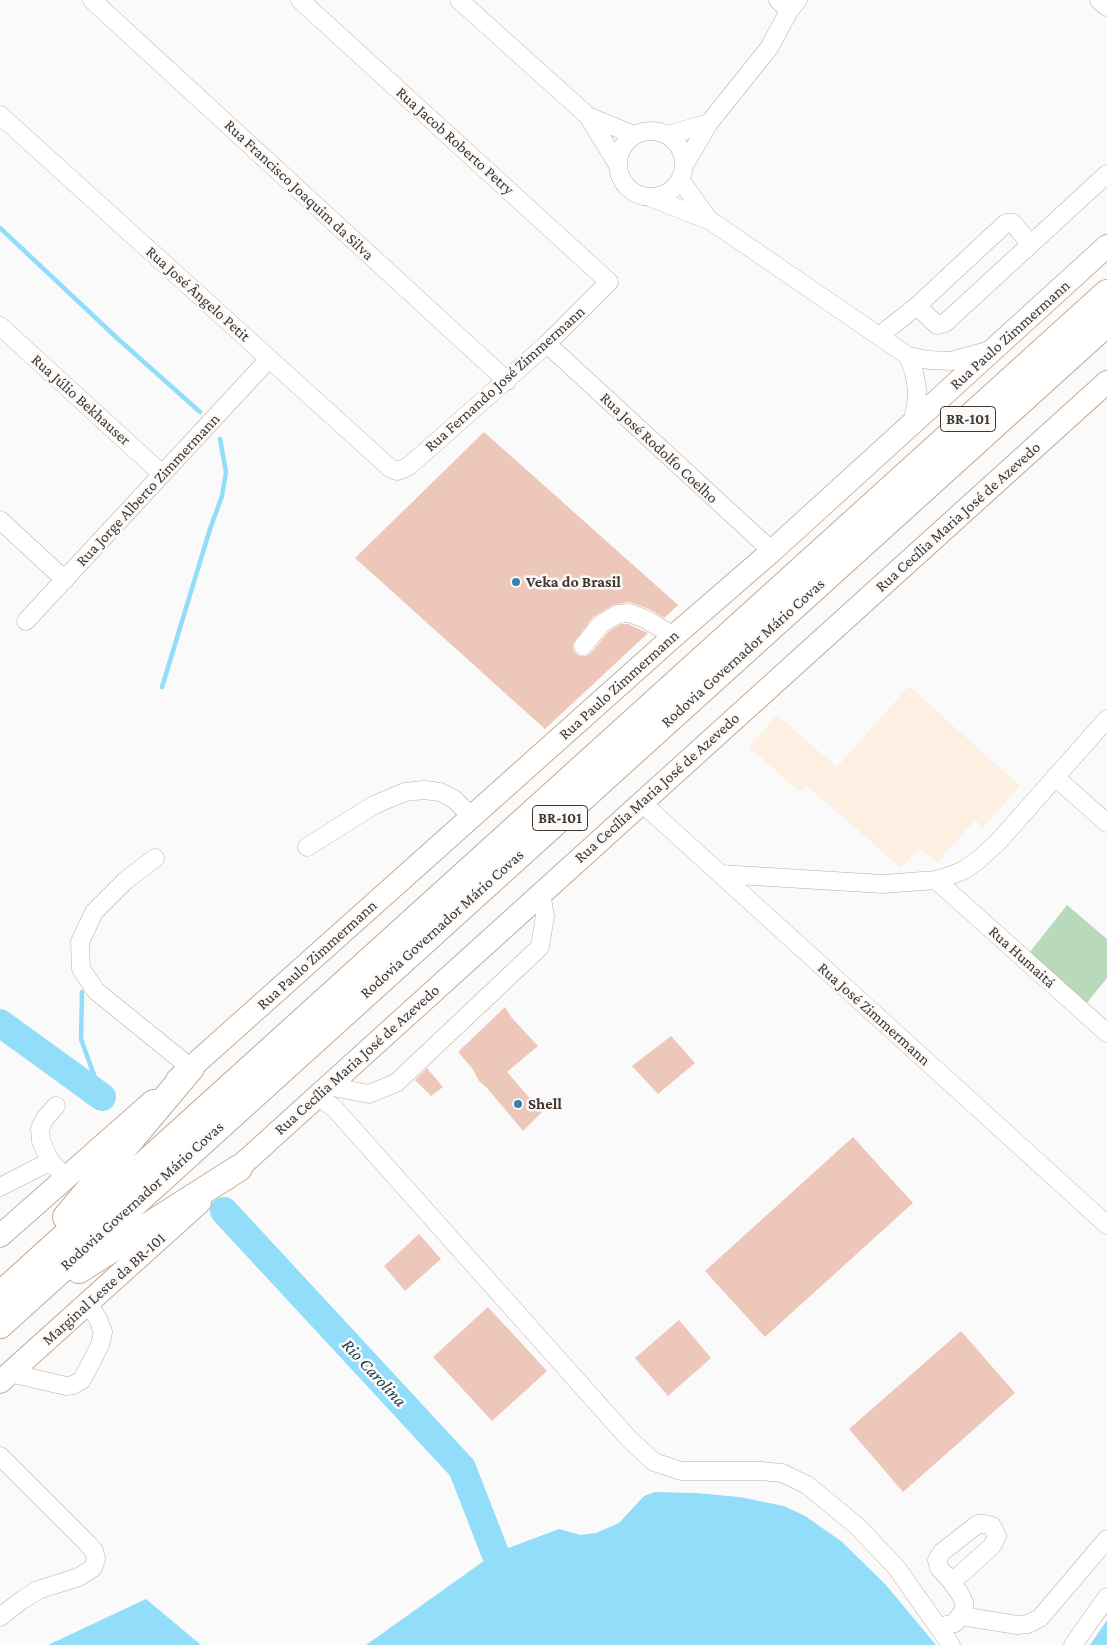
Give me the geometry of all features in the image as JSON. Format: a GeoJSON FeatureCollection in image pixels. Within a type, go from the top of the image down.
{"type":"FeatureCollection","features":[{"type":"Feature","properties":{"kind":"highway","name":"Rodovia Governador Mário Covas"},"geometry":{"type":"LineString","coordinates":[[4,1306],[1107,293]]}},
{"type":"Feature","properties":{"kind":"highway","name":"Rodovia Governador Mário Covas"},"geometry":{"type":"LineString","coordinates":[[4,1306],[1107,323]]}},
{"type":"Feature","properties":{"kind":"highway"},"geometry":{"type":"LineString","coordinates":[[4,1306],[191,1068]]}},
{"type":"Feature","properties":{"kind":"highway"},"geometry":{"type":"LineString","coordinates":[[4,1306],[238,1168]]}},
{"type":"Feature","properties":{"kind":"main road","name":"Rua Paulo Zimmermann"},"geometry":{"type":"LineString","coordinates":[[0,1236],[59,1171],[128,1122],[191,1068],[674,636],[772,551],[1107,246]]}},
{"type":"Feature","properties":{"kind":"main road","name":"Rua Cecília Maria José de Azevedo"},"geometry":{"type":"LineString","coordinates":[[208,1196],[1107,382]]}},
{"type":"Feature","properties":{"kind":"main road","name":"Marginal Leste da BR-101"},"geometry":{"type":"LineString","coordinates":[[5,1377],[208,1196]]}},
{"type":"Feature","properties":{"kind":"street","name":"Rua Francisco Joaquim da Silva"},"geometry":{"type":"LineString","coordinates":[[92,0],[507,381]]}},
{"type":"Feature","properties":{"kind":"street","name":"Rua Jacob Roberto Petry"},"geometry":{"type":"LineString","coordinates":[[300,0],[609,282]]}},
{"type":"Feature","properties":{"kind":"street"},"geometry":{"type":"LineString","coordinates":[[459,0],[588,116],[618,165],[622,182],[635,194],[652,198],[711,221],[908,356],[929,360],[951,361],[995,349]]}},
{"type":"Feature","properties":{"kind":"street"},"geometry":{"type":"LineString","coordinates":[[1099,0],[1107,7]]}},
{"type":"Feature","properties":{"kind":"street"},"geometry":{"type":"LineString","coordinates":[[652,198],[660,197],[676,188],[709,123],[769,48],[788,4]]}},
{"type":"Feature","properties":{"kind":"street","name":"Rua José Ângelo Petit"},"geometry":{"type":"LineString","coordinates":[[0,115],[390,468],[396,471]]}},
{"type":"Feature","properties":{"kind":"street"},"geometry":{"type":"LineString","coordinates":[[588,116],[634,135]]}},
{"type":"Feature","properties":{"kind":"street"},"geometry":{"type":"LineString","coordinates":[[618,165],[622,148],[634,135],[651,131],[668,135],[709,123]]}},
{"type":"Feature","properties":{"kind":"street"},"geometry":{"type":"LineString","coordinates":[[668,135],[680,147],[683,173],[711,221]]}},
{"type":"Feature","properties":{"kind":"street"},"geometry":{"type":"LineString","coordinates":[[916,306],[937,325],[945,323],[1107,174]]}},
{"type":"Feature","properties":{"kind":"street"},"geometry":{"type":"LineString","coordinates":[[879,336],[916,306],[1006,223],[1013,223],[1030,244]]}},
{"type":"Feature","properties":{"kind":"street","name":"Rua Fernando José Zimmermann"},"geometry":{"type":"LineString","coordinates":[[396,471],[410,466],[507,381],[609,282]]}},
{"type":"Feature","properties":{"kind":"street","name":"Rua Júlio Bekhauser"},"geometry":{"type":"LineString","coordinates":[[0,326],[162,474]]}},
{"type":"Feature","properties":{"kind":"street","name":"Rua José Rodolfo Coelho"},"geometry":{"type":"LineString","coordinates":[[547,344],[772,551]]}},
{"type":"Feature","properties":{"kind":"street"},"geometry":{"type":"LineString","coordinates":[[908,356],[914,372],[917,389],[916,407],[912,424]]}},
{"type":"Feature","properties":{"kind":"street","name":"Rua Jorge Alberto Zimmermann"},"geometry":{"type":"LineString","coordinates":[[26,622],[269,359]]}},
{"type":"Feature","properties":{"kind":"street"},"geometry":{"type":"LineString","coordinates":[[0,520],[65,580]]}},
{"type":"Feature","properties":{"kind":"street"},"geometry":{"type":"LineString","coordinates":[[583,646],[601,624],[618,614],[630,613],[645,619],[674,636]]}},
{"type":"Feature","properties":{"kind":"street"},"geometry":{"type":"LineString","coordinates":[[721,874],[883,884],[936,880],[964,870],[989,851],[1107,719]]}},
{"type":"Feature","properties":{"kind":"street"},"geometry":{"type":"LineString","coordinates":[[1055,776],[1107,823]]}},
{"type":"Feature","properties":{"kind":"street"},"geometry":{"type":"LineString","coordinates":[[307,847],[374,805],[405,792],[424,790],[440,792],[454,799],[472,816]]}},
{"type":"Feature","properties":{"kind":"street","name":"Rua José Zimmermann"},"geometry":{"type":"LineString","coordinates":[[641,802],[1107,1225]]}},
{"type":"Feature","properties":{"kind":"street"},"geometry":{"type":"LineString","coordinates":[[155,858],[125,881],[94,912],[80,942],[81,969],[96,991],[191,1068]]}},
{"type":"Feature","properties":{"kind":"street","name":"Rua Humaitá"},"geometry":{"type":"LineString","coordinates":[[936,880],[1107,1034]]}},
{"type":"Feature","properties":{"kind":"street"},"geometry":{"type":"LineString","coordinates":[[323,1091],[369,1094],[396,1083],[540,947],[546,916],[541,893]]}},
{"type":"Feature","properties":{"kind":"street"},"geometry":{"type":"LineString","coordinates":[[323,1091],[335,1109],[630,1440],[654,1462],[681,1470],[782,1473],[807,1485],[857,1526],[896,1567],[951,1645]]}},
{"type":"Feature","properties":{"kind":"street"},"geometry":{"type":"LineString","coordinates":[[56,1106],[45,1118],[40,1129],[41,1141],[59,1171]]}},
{"type":"Feature","properties":{"kind":"street"},"geometry":{"type":"LineString","coordinates":[[0,1187],[45,1164],[59,1171]]}},
{"type":"Feature","properties":{"kind":"street"},"geometry":{"type":"LineString","coordinates":[[5,1377],[66,1386],[73,1385],[82,1380],[100,1346],[103,1332],[98,1319],[88,1303]]}},
{"type":"Feature","properties":{"kind":"street"},"geometry":{"type":"LineString","coordinates":[[0,1456],[87,1543],[94,1551],[96,1559],[93,1568],[79,1577],[38,1590],[0,1617]]}},
{"type":"Feature","properties":{"kind":"street"},"geometry":{"type":"LineString","coordinates":[[961,1616],[1017,1625],[1028,1624],[1040,1618],[1107,1538]]}},
{"type":"Feature","properties":{"kind":"street"},"geometry":{"type":"LineString","coordinates":[[939,1627],[955,1623],[964,1610],[964,1602],[951,1581]]}},
{"type":"Feature","properties":{"kind":"street"},"geometry":{"type":"LineString","coordinates":[[1073,1645],[1107,1597]]}},
{"type":"Feature","properties":{"kind":"shaded area"},"geometry":{"type":"Polygon","coordinates":[[[909,686],[1020,786],[983,827],[975,820],[937,863],[919,848],[901,868],[807,786],[800,792],[749,747],[777,715],[837,767],[909,686]]]}},
{"type":"Feature","properties":{"kind":"green space"},"geometry":{"type":"Polygon","coordinates":[[[1067,905],[1107,939],[1107,978],[1086,1004],[1029,953],[1067,905]]]}},
{"type":"Feature","properties":{"kind":"water"},"geometry":{"type":"Polygon","coordinates":[[[655,1492],[739,1497],[784,1506],[805,1516],[841,1541],[885,1584],[936,1645],[366,1645],[495,1553],[559,1529],[581,1535],[596,1533],[619,1523],[644,1496],[655,1492]]]}},
{"type":"Feature","properties":{"kind":"water"},"geometry":{"type":"Polygon","coordinates":[[[146,1599],[201,1645],[48,1645],[146,1599]]]}},
{"type":"Feature","properties":{"kind":"water"},"geometry":{"type":"Polygon","coordinates":[[[1107,1620],[1107,1645],[1090,1645],[1107,1620]]]}},
{"type":"Feature","properties":{"kind":"building","name":"Veka do Brasil"},"geometry":{"type":"Polygon","coordinates":[[[484,432],[678,605],[664,618],[649,609],[629,602],[613,605],[593,617],[573,644],[573,650],[581,656],[591,653],[608,632],[621,624],[628,624],[648,633],[545,729],[355,558],[484,432]]]}},
{"type":"Feature","properties":{"kind":"building"},"geometry":{"type":"Polygon","coordinates":[[[505,1007],[512,1018],[538,1046],[507,1072],[542,1112],[523,1131],[479,1081],[472,1068],[458,1052],[505,1007]]]}},
{"type":"Feature","properties":{"kind":"building"},"geometry":{"type":"Polygon","coordinates":[[[671,1036],[695,1063],[658,1094],[632,1066],[671,1036]]]}},
{"type":"Feature","properties":{"kind":"building"},"geometry":{"type":"Polygon","coordinates":[[[427,1068],[443,1087],[431,1096],[415,1080],[427,1068]]]}},
{"type":"Feature","properties":{"kind":"building"},"geometry":{"type":"Polygon","coordinates":[[[853,1137],[913,1203],[765,1337],[705,1271],[853,1137]]]}},
{"type":"Feature","properties":{"kind":"building"},"geometry":{"type":"Polygon","coordinates":[[[419,1234],[441,1259],[405,1291],[384,1266],[419,1234]]]}},
{"type":"Feature","properties":{"kind":"building"},"geometry":{"type":"Polygon","coordinates":[[[488,1307],[547,1371],[492,1421],[433,1357],[488,1307]]]}},
{"type":"Feature","properties":{"kind":"building"},"geometry":{"type":"Polygon","coordinates":[[[679,1320],[711,1358],[668,1396],[635,1358],[679,1320]]]}},
{"type":"Feature","properties":{"kind":"building"},"geometry":{"type":"Polygon","coordinates":[[[961,1331],[1015,1393],[903,1492],[849,1429],[961,1331]]]}},
{"type":"Feature","properties":{"kind":"waterway"},"geometry":{"type":"LineString","coordinates":[[0,228],[117,338],[200,412]]}},
{"type":"Feature","properties":{"kind":"waterway"},"geometry":{"type":"LineString","coordinates":[[162,687],[210,529],[222,496],[226,472],[220,439]]}},
{"type":"Feature","properties":{"kind":"waterway"},"geometry":{"type":"LineString","coordinates":[[82,992],[81,1039],[102,1097]]}},
{"type":"Feature","properties":{"kind":"waterway","name":"Rio Carolina"},"geometry":{"type":"LineString","coordinates":[[0,1023],[102,1097]]}},
{"type":"Feature","properties":{"kind":"waterway","name":"Rio Carolina"},"geometry":{"type":"LineString","coordinates":[[224,1211],[462,1468],[495,1553]]}},
{"type":"Feature","properties":{"kind":"place","name":"Veka do Brasil"},"geometry":{"type":"Point","coordinates":[516,582]}},
{"type":"Feature","properties":{"kind":"place","name":"Shell"},"geometry":{"type":"Point","coordinates":[518,1104]}}]}
